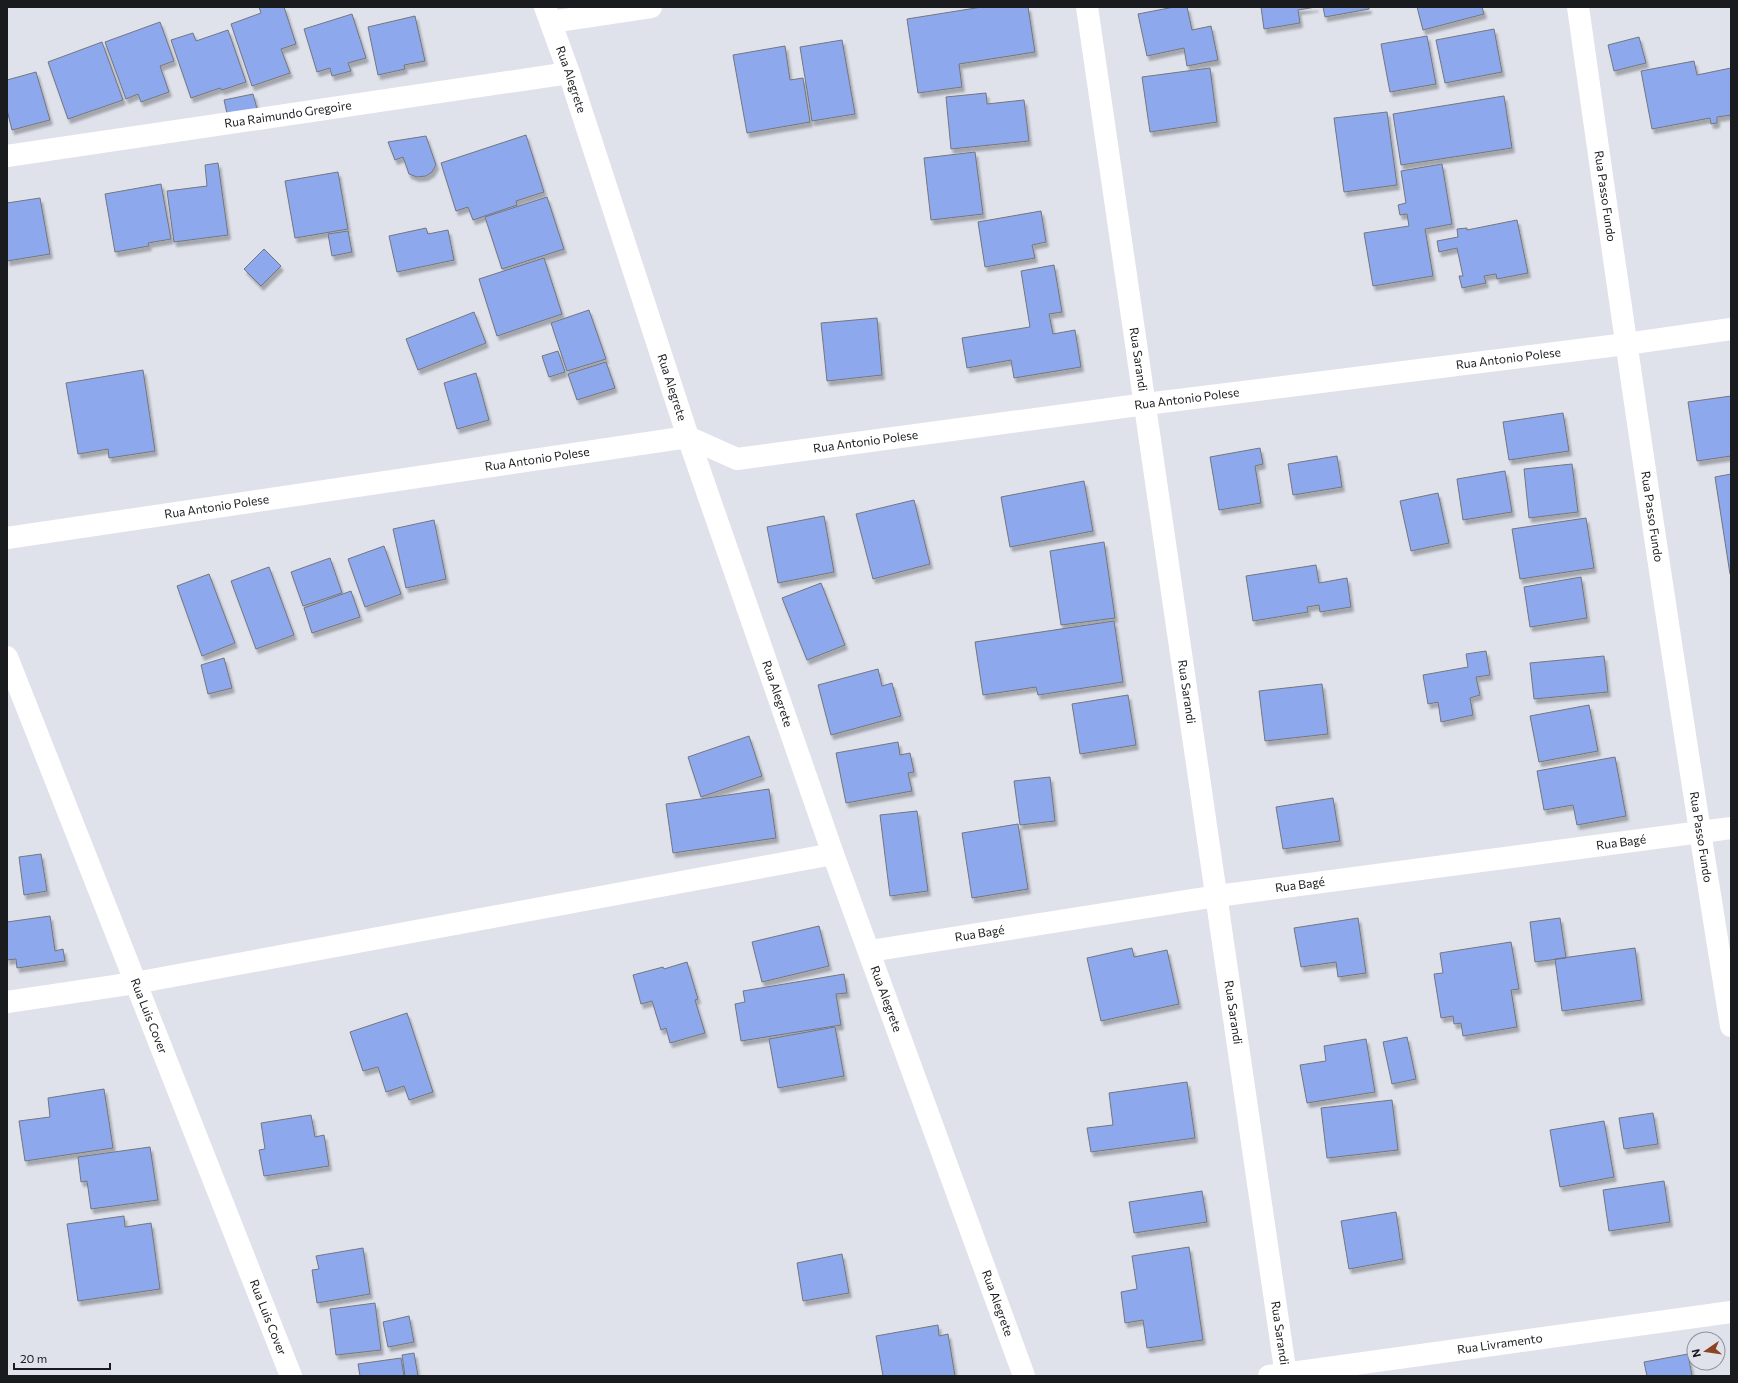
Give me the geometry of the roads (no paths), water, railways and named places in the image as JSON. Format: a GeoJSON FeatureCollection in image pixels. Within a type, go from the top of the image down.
{"type":"FeatureCollection","features":[{"type":"Feature","properties":{"kind":"street"},"geometry":{"type":"LineString","coordinates":[[548,15],[651,7]]}},
{"type":"Feature","properties":{"kind":"street","name":"Rua Sarandi"},"geometry":{"type":"LineString","coordinates":[[1088,7],[1217,896],[1280,1375]]}},
{"type":"Feature","properties":{"kind":"street","name":"Rua Passo Fundo"},"geometry":{"type":"LineString","coordinates":[[1578,7],[1626,344],[1731,1026]]}},
{"type":"Feature","properties":{"kind":"street","name":"Rua Alegrete"},"geometry":{"type":"LineString","coordinates":[[548,15],[569,73],[688,437],[833,854],[870,951],[1024,1376]]}},
{"type":"Feature","properties":{"kind":"street","name":"Rua Raimundo Gregoire"},"geometry":{"type":"LineString","coordinates":[[7,156],[569,73]]}},
{"type":"Feature","properties":{"kind":"street","name":"Rua Antonio Polese"},"geometry":{"type":"LineString","coordinates":[[7,538],[688,437],[737,458],[1146,404],[1626,344],[1731,329]]}},
{"type":"Feature","properties":{"kind":"street","name":"Rua Luis Cover"},"geometry":{"type":"LineString","coordinates":[[7,657],[291,1376]]}},
{"type":"Feature","properties":{"kind":"street","name":"Rua Bagé"},"geometry":{"type":"LineString","coordinates":[[870,951],[1217,896],[1731,828]]}},
{"type":"Feature","properties":{"kind":"street"},"geometry":{"type":"LineString","coordinates":[[7,1002],[135,983],[833,854]]}},
{"type":"Feature","properties":{"kind":"street","name":"Rua Livramento"},"geometry":{"type":"LineString","coordinates":[[1280,1375],[1731,1312]]}}]}
